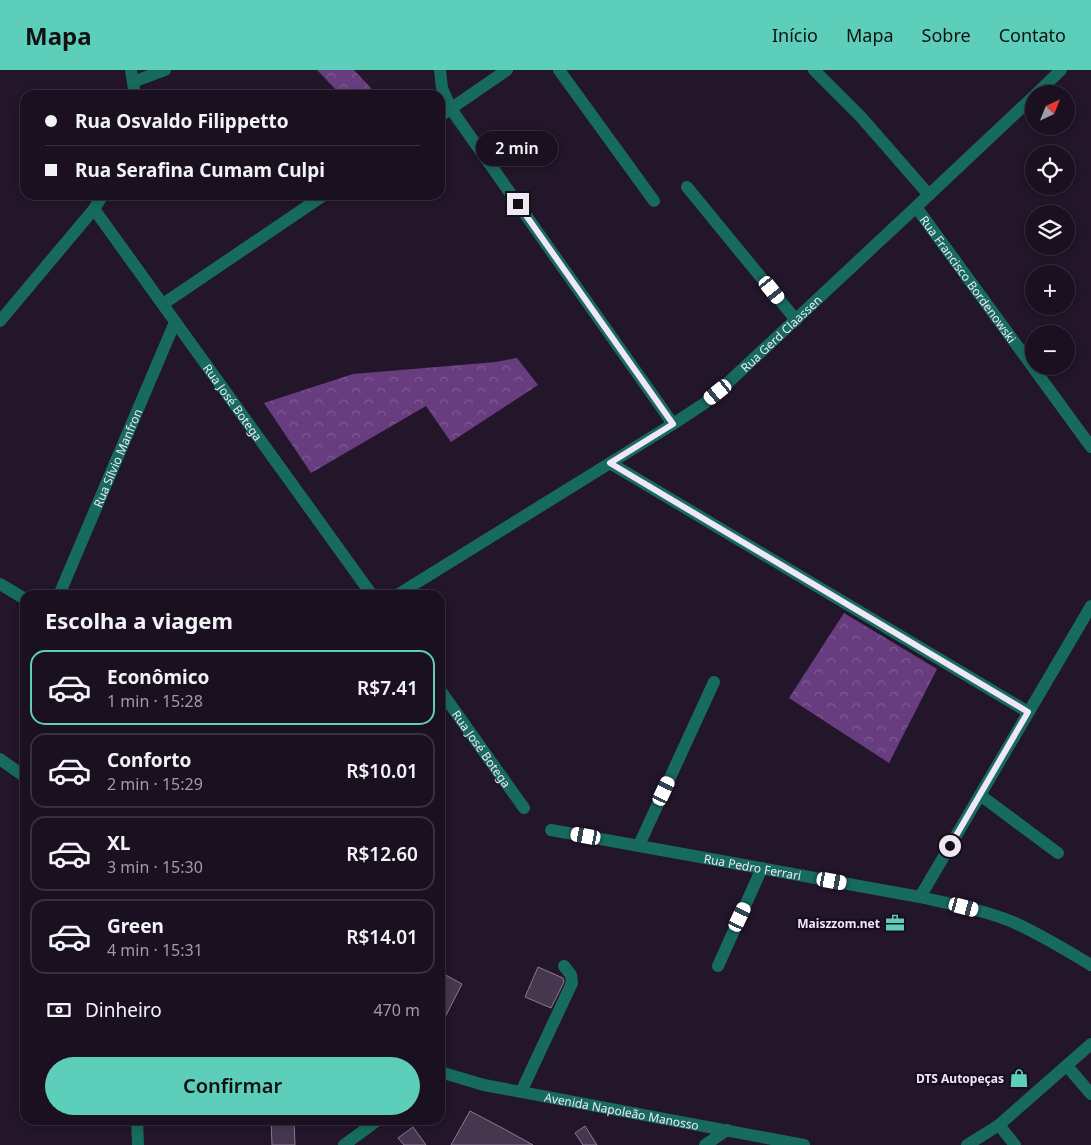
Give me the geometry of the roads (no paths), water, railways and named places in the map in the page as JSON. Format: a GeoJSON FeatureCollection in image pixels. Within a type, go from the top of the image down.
{"type":"FeatureCollection","features":[{"type":"Feature","properties":{"kind":"street"},"geometry":{"type":"LineString","coordinates":[[134,90],[132,76],[165,70]]}},
{"type":"Feature","properties":{"kind":"street"},"geometry":{"type":"LineString","coordinates":[[440,70],[442,90]]}},
{"type":"Feature","properties":{"kind":"street"},"geometry":{"type":"LineString","coordinates":[[507,70],[445,113],[673,424]]}},
{"type":"Feature","properties":{"kind":"street"},"geometry":{"type":"LineString","coordinates":[[559,70],[654,202]]}},
{"type":"Feature","properties":{"kind":"street","name":"Rua Francisco Bordenowski"},"geometry":{"type":"LineString","coordinates":[[814,70],[872,128],[929,195]]}},
{"type":"Feature","properties":{"kind":"street","name":"Rua Gerd Claassen"},"geometry":{"type":"LineString","coordinates":[[1045,85],[1061,70]]}},
{"type":"Feature","properties":{"kind":"street","name":"Rua Gerd Claassen"},"geometry":{"type":"LineString","coordinates":[[405,590],[673,424],[718,392],[1025,104]]}},
{"type":"Feature","properties":{"kind":"street"},"geometry":{"type":"LineString","coordinates":[[687,186],[796,320]]}},
{"type":"Feature","properties":{"kind":"street"},"geometry":{"type":"LineString","coordinates":[[0,321],[100,200]]}},
{"type":"Feature","properties":{"kind":"street"},"geometry":{"type":"LineString","coordinates":[[163,304],[317,200]]}},
{"type":"Feature","properties":{"kind":"street","name":"Rua Francisco Bordenowski"},"geometry":{"type":"LineString","coordinates":[[916,207],[1091,447]]}},
{"type":"Feature","properties":{"kind":"street","name":"Rua José Botega"},"geometry":{"type":"LineString","coordinates":[[94,209],[368,590]]}},
{"type":"Feature","properties":{"kind":"street","name":"Rua Sílvio Manfron"},"geometry":{"type":"LineString","coordinates":[[61,590],[175,322]]}},
{"type":"Feature","properties":{"kind":"street"},"geometry":{"type":"LineString","coordinates":[[610,463],[1028,712]]}},
{"type":"Feature","properties":{"kind":"street"},"geometry":{"type":"LineString","coordinates":[[0,584],[20,596]]}},
{"type":"Feature","properties":{"kind":"street"},"geometry":{"type":"LineString","coordinates":[[920,897],[1091,606]]}},
{"type":"Feature","properties":{"kind":"street"},"geometry":{"type":"LineString","coordinates":[[639,845],[714,682]]}},
{"type":"Feature","properties":{"kind":"street","name":"Rua José Botega"},"geometry":{"type":"LineString","coordinates":[[445,697],[524,808]]}},
{"type":"Feature","properties":{"kind":"street"},"geometry":{"type":"LineString","coordinates":[[0,759],[20,773]]}},
{"type":"Feature","properties":{"kind":"street"},"geometry":{"type":"LineString","coordinates":[[980,795],[1058,853]]}},
{"type":"Feature","properties":{"kind":"street","name":"Rua Pedro Ferrari"},"geometry":{"type":"LineString","coordinates":[[551,830],[920,897],[1012,922],[1091,965]]}},
{"type":"Feature","properties":{"kind":"street"},"geometry":{"type":"LineString","coordinates":[[718,966],[762,868]]}},
{"type":"Feature","properties":{"kind":"street"},"geometry":{"type":"LineString","coordinates":[[521,1092],[572,982],[571,975],[564,966]]}},
{"type":"Feature","properties":{"kind":"street"},"geometry":{"type":"LineString","coordinates":[[967,1145],[999,1125],[1091,1044]]}},
{"type":"Feature","properties":{"kind":"street"},"geometry":{"type":"LineString","coordinates":[[1067,1066],[1091,1094]]}},
{"type":"Feature","properties":{"kind":"street","name":"Avenida Napoleão Manosso"},"geometry":{"type":"LineString","coordinates":[[445,1075],[484,1085],[804,1145]]}},
{"type":"Feature","properties":{"kind":"street"},"geometry":{"type":"LineString","coordinates":[[137,1125],[138,1145]]}},
{"type":"Feature","properties":{"kind":"street"},"geometry":{"type":"LineString","coordinates":[[347,1144],[372,1125]]}},
{"type":"Feature","properties":{"kind":"street"},"geometry":{"type":"LineString","coordinates":[[983,1145],[999,1125]]}},
{"type":"Feature","properties":{"kind":"street"},"geometry":{"type":"LineString","coordinates":[[999,1125],[1016,1145]]}},
{"type":"Feature","properties":{"kind":"street"},"geometry":{"type":"LineString","coordinates":[[705,1145],[727,1130]]}},
{"type":"Feature","properties":{"kind":"place","name":"Maiszzom.net"},"geometry":{"type":"Point","coordinates":[895,923]}},
{"type":"Feature","properties":{"kind":"place","name":"DTS Autopeças"},"geometry":{"type":"Point","coordinates":[1019,1078]}}]}
